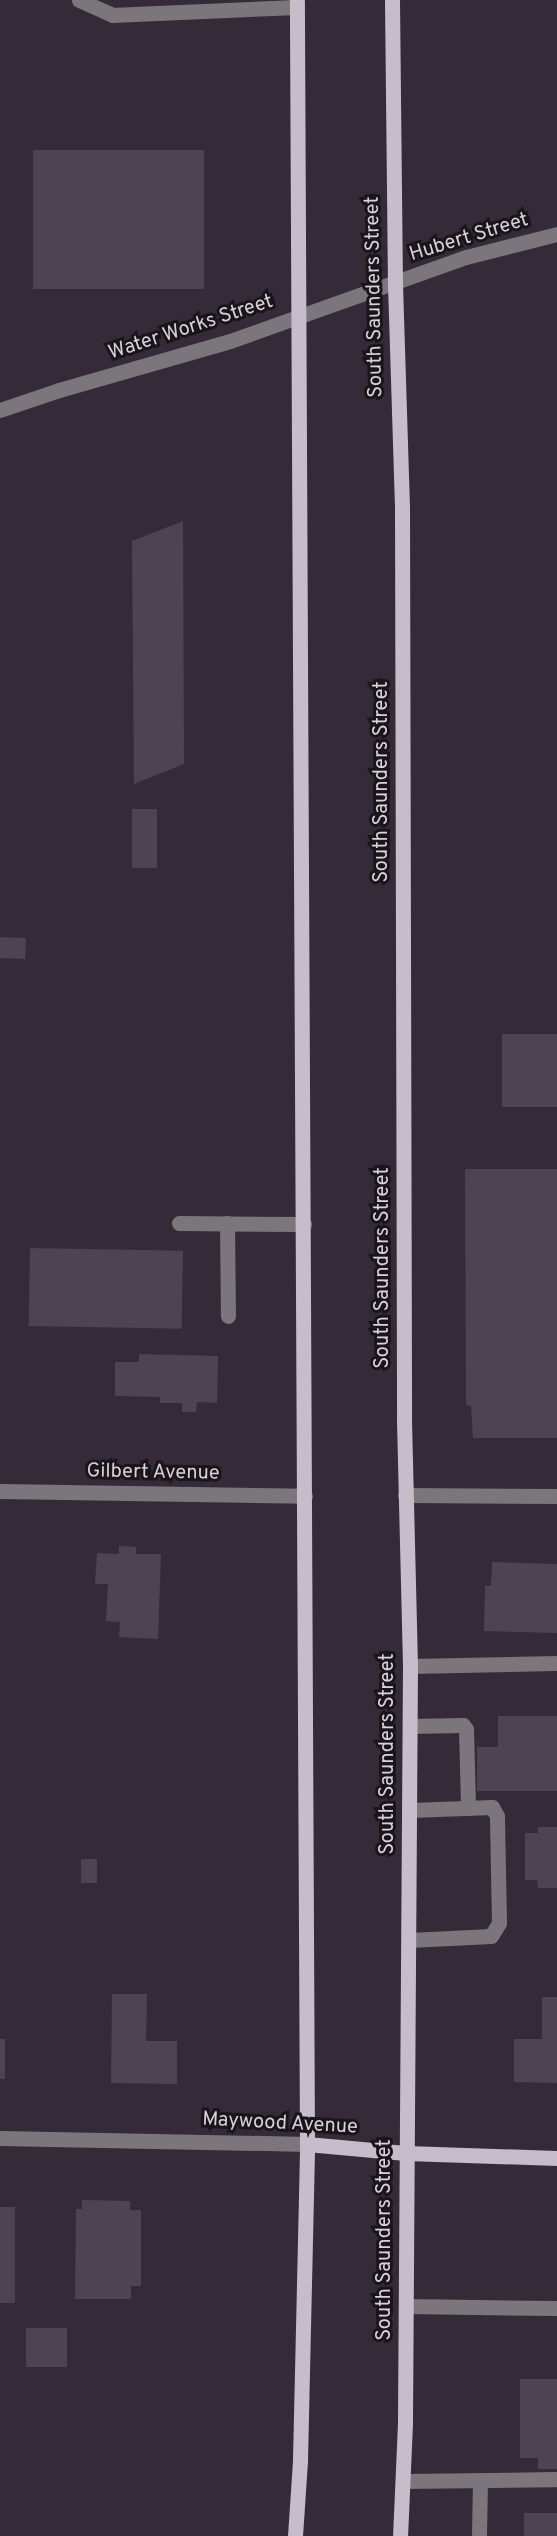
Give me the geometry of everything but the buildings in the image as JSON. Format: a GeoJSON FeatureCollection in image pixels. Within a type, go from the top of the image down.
{"type":"FeatureCollection","features":[{"type":"Feature","properties":{"kind":"main road","name":"South Saunders Street"},"geometry":{"type":"LineString","coordinates":[[392,0],[395,284],[402,507],[405,1495],[410,1666],[406,2306],[400,2536]]}},
{"type":"Feature","properties":{"kind":"main road"},"geometry":{"type":"LineString","coordinates":[[295,2536],[300,2460],[307,2144],[297,3]]}},
{"type":"Feature","properties":{"kind":"main road","name":"Maywood Avenue"},"geometry":{"type":"LineString","coordinates":[[307,2144],[406,2154],[557,2158]]}},
{"type":"Feature","properties":{"kind":"street"},"geometry":{"type":"LineString","coordinates":[[79,0],[112,15],[297,3]]}},
{"type":"Feature","properties":{"kind":"street","name":"Hubert Street"},"geometry":{"type":"LineString","coordinates":[[395,284],[466,257],[557,234]]}},
{"type":"Feature","properties":{"kind":"street","name":"Water Works Street"},"geometry":{"type":"LineString","coordinates":[[0,410],[59,390],[230,341],[299,315],[395,284]]}},
{"type":"Feature","properties":{"kind":"street"},"geometry":{"type":"LineString","coordinates":[[179,1223],[304,1224]]}},
{"type":"Feature","properties":{"kind":"street"},"geometry":{"type":"LineString","coordinates":[[227,1223],[228,1316]]}},
{"type":"Feature","properties":{"kind":"street","name":"Gilbert Avenue"},"geometry":{"type":"LineString","coordinates":[[0,1491],[305,1496]]}},
{"type":"Feature","properties":{"kind":"street"},"geometry":{"type":"LineString","coordinates":[[405,1495],[557,1496]]}},
{"type":"Feature","properties":{"kind":"street"},"geometry":{"type":"LineString","coordinates":[[410,1666],[557,1663]]}},
{"type":"Feature","properties":{"kind":"street"},"geometry":{"type":"LineString","coordinates":[[410,1726],[463,1725],[466,1729],[468,1808]]}},
{"type":"Feature","properties":{"kind":"street"},"geometry":{"type":"LineString","coordinates":[[409,1941],[491,1936],[499,1923],[496,1816],[492,1807],[410,1810]]}},
{"type":"Feature","properties":{"kind":"street","name":"Maywood Avenue"},"geometry":{"type":"LineString","coordinates":[[0,2138],[307,2144]]}},
{"type":"Feature","properties":{"kind":"street"},"geometry":{"type":"LineString","coordinates":[[406,2306],[557,2308]]}},
{"type":"Feature","properties":{"kind":"street"},"geometry":{"type":"LineString","coordinates":[[403,2481],[557,2479]]}},
{"type":"Feature","properties":{"kind":"street"},"geometry":{"type":"LineString","coordinates":[[479,2536],[480,2480]]}}]}
